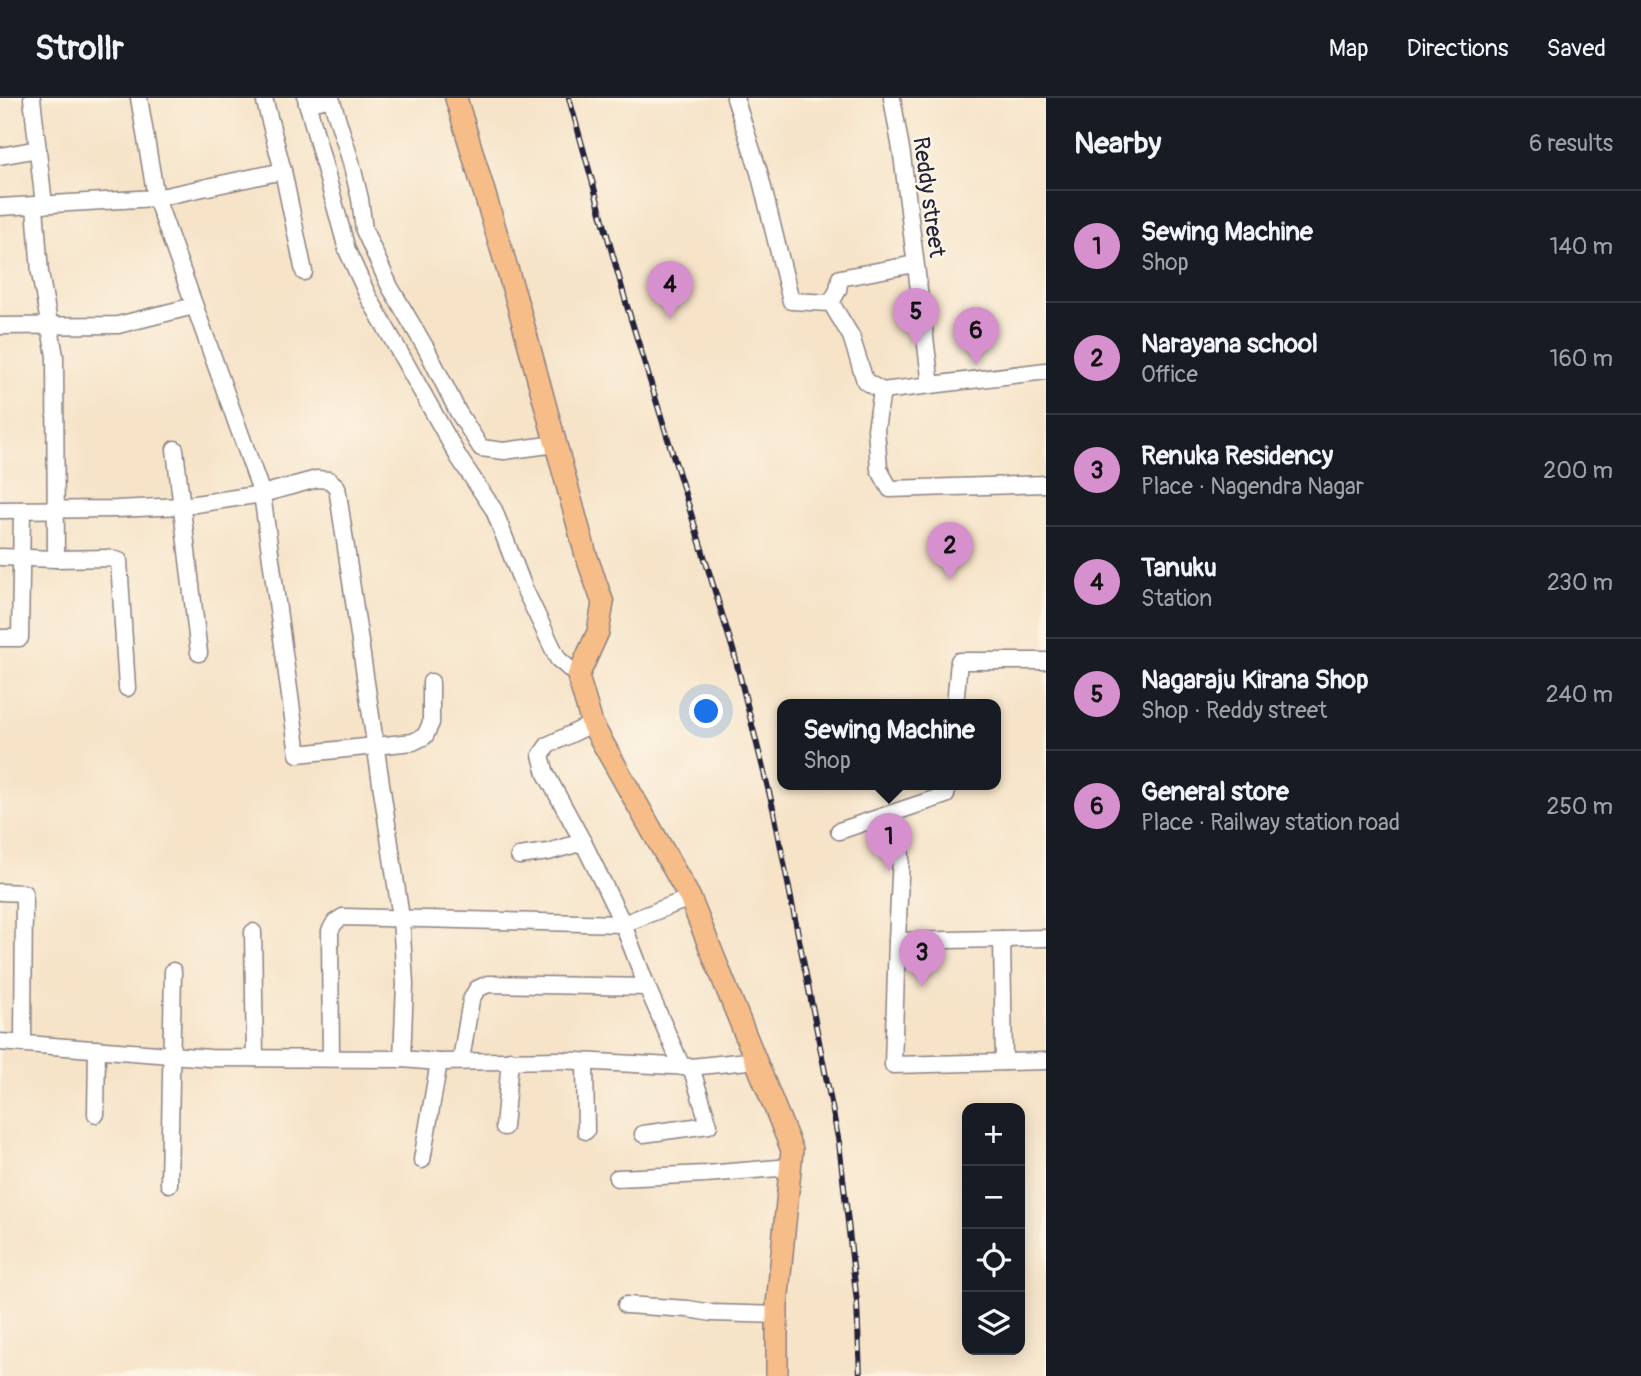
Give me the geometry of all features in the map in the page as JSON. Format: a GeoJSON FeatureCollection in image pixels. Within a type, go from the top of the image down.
{"type":"FeatureCollection","features":[{"type":"Feature","properties":{"kind":"main road"},"geometry":{"type":"LineString","coordinates":[[456,98],[518,305],[586,555],[603,603],[598,632],[578,676],[592,724],[690,898],[792,1150],[777,1315],[777,1376]]}},
{"type":"Feature","properties":{"kind":"street"},"geometry":{"type":"LineString","coordinates":[[32,98],[38,149],[40,273],[55,356],[56,559]]}},
{"type":"Feature","properties":{"kind":"street"},"geometry":{"type":"LineString","coordinates":[[139,98],[156,198],[262,494],[298,754],[413,742],[425,736],[431,723],[431,682]]}},
{"type":"Feature","properties":{"kind":"street"},"geometry":{"type":"LineString","coordinates":[[264,98],[283,171],[304,272]]}},
{"type":"Feature","properties":{"kind":"street"},"geometry":{"type":"LineString","coordinates":[[556,444],[503,451],[481,448],[458,412],[428,350],[390,286],[364,230],[351,162],[331,98],[307,101],[347,250],[363,285],[453,447],[494,510],[524,588],[558,659],[578,676]]}},
{"type":"Feature","properties":{"kind":"street"},"geometry":{"type":"LineString","coordinates":[[735,98],[759,172],[791,301],[831,303]]}},
{"type":"Feature","properties":{"kind":"street","name":"Reddy street"},"geometry":{"type":"LineString","coordinates":[[892,98],[902,155],[931,385]]}},
{"type":"Feature","properties":{"kind":"street"},"geometry":{"type":"LineString","coordinates":[[0,156],[38,149]]}},
{"type":"Feature","properties":{"kind":"street"},"geometry":{"type":"LineString","coordinates":[[0,206],[156,198],[283,171]]}},
{"type":"Feature","properties":{"kind":"street"},"geometry":{"type":"LineString","coordinates":[[831,303],[838,290],[840,278],[915,264]]}},
{"type":"Feature","properties":{"kind":"street"},"geometry":{"type":"LineString","coordinates":[[831,303],[851,336],[865,381],[882,391],[1046,371]]}},
{"type":"Feature","properties":{"kind":"street"},"geometry":{"type":"LineString","coordinates":[[0,327],[118,326],[194,306]]}},
{"type":"Feature","properties":{"kind":"street"},"geometry":{"type":"LineString","coordinates":[[882,391],[876,429],[879,469],[890,489],[1046,484]]}},
{"type":"Feature","properties":{"kind":"street"},"geometry":{"type":"LineString","coordinates":[[175,449],[198,653]]}},
{"type":"Feature","properties":{"kind":"street"},"geometry":{"type":"LineString","coordinates":[[0,510],[181,506],[262,494],[317,479],[329,480],[337,487],[401,918],[405,984],[402,1059]]}},
{"type":"Feature","properties":{"kind":"street"},"geometry":{"type":"LineString","coordinates":[[0,638],[20,638],[22,510]]}},
{"type":"Feature","properties":{"kind":"street"},"geometry":{"type":"LineString","coordinates":[[0,557],[109,558],[120,561],[127,688]]}},
{"type":"Feature","properties":{"kind":"street"},"geometry":{"type":"LineString","coordinates":[[956,699],[959,661],[1046,661]]}},
{"type":"Feature","properties":{"kind":"street"},"geometry":{"type":"LineString","coordinates":[[592,724],[548,745],[541,755],[546,774],[623,924],[647,987],[687,1067],[709,1125],[643,1134]]}},
{"type":"Feature","properties":{"kind":"street"},"geometry":{"type":"LineString","coordinates":[[839,831],[946,795],[946,790]]}},
{"type":"Feature","properties":{"kind":"street"},"geometry":{"type":"LineString","coordinates":[[519,856],[548,852],[583,842]]}},
{"type":"Feature","properties":{"kind":"street"},"geometry":{"type":"LineString","coordinates":[[901,855],[893,1065],[1046,1061]]}},
{"type":"Feature","properties":{"kind":"street"},"geometry":{"type":"LineString","coordinates":[[0,892],[24,892],[23,1043]]}},
{"type":"Feature","properties":{"kind":"street"},"geometry":{"type":"LineString","coordinates":[[331,1058],[330,931],[335,922],[343,917],[623,924],[690,898]]}},
{"type":"Feature","properties":{"kind":"street"},"geometry":{"type":"LineString","coordinates":[[253,932],[255,1058]]}},
{"type":"Feature","properties":{"kind":"street"},"geometry":{"type":"LineString","coordinates":[[897,941],[1046,938]]}},
{"type":"Feature","properties":{"kind":"street"},"geometry":{"type":"LineString","coordinates":[[1002,939],[1004,1062]]}},
{"type":"Feature","properties":{"kind":"street"},"geometry":{"type":"LineString","coordinates":[[169,1184],[173,971]]}},
{"type":"Feature","properties":{"kind":"street"},"geometry":{"type":"LineString","coordinates":[[461,1060],[471,999],[477,989],[488,984],[647,987]]}},
{"type":"Feature","properties":{"kind":"street"},"geometry":{"type":"LineString","coordinates":[[0,1042],[210,1058],[402,1059],[439,1062],[510,1060],[687,1067],[757,1060]]}},
{"type":"Feature","properties":{"kind":"street"},"geometry":{"type":"LineString","coordinates":[[96,1114],[97,1049]]}},
{"type":"Feature","properties":{"kind":"street"},"geometry":{"type":"LineString","coordinates":[[504,1127],[510,1060]]}},
{"type":"Feature","properties":{"kind":"street"},"geometry":{"type":"LineString","coordinates":[[422,1160],[439,1062]]}},
{"type":"Feature","properties":{"kind":"street"},"geometry":{"type":"LineString","coordinates":[[585,1062],[586,1131]]}},
{"type":"Feature","properties":{"kind":"street"},"geometry":{"type":"LineString","coordinates":[[617,1178],[791,1167]]}},
{"type":"Feature","properties":{"kind":"street"},"geometry":{"type":"LineString","coordinates":[[626,1305],[688,1309],[712,1314],[777,1315]]}},
{"type":"Feature","properties":{"kind":"railway"},"geometry":{"type":"LineString","coordinates":[[569,98],[627,306],[734,653],[774,812],[839,1143],[857,1302],[860,1376]]}},
{"type":"Feature","properties":{"kind":"place","name":"Tanuku"},"geometry":{"type":"Point","coordinates":[670,319]}},
{"type":"Feature","properties":{"kind":"place","name":"Nagaraju Kirana Shop"},"geometry":{"type":"Point","coordinates":[916,346]}},
{"type":"Feature","properties":{"kind":"place","name":"General store"},"geometry":{"type":"Point","coordinates":[976,365]}},
{"type":"Feature","properties":{"kind":"place","name":"Narayana school"},"geometry":{"type":"Point","coordinates":[950,580]}},
{"type":"Feature","properties":{"kind":"place","name":"Sewing Machine"},"geometry":{"type":"Point","coordinates":[889,871]}},
{"type":"Feature","properties":{"kind":"place","name":"Renuka Residency"},"geometry":{"type":"Point","coordinates":[922,987]}}]}
